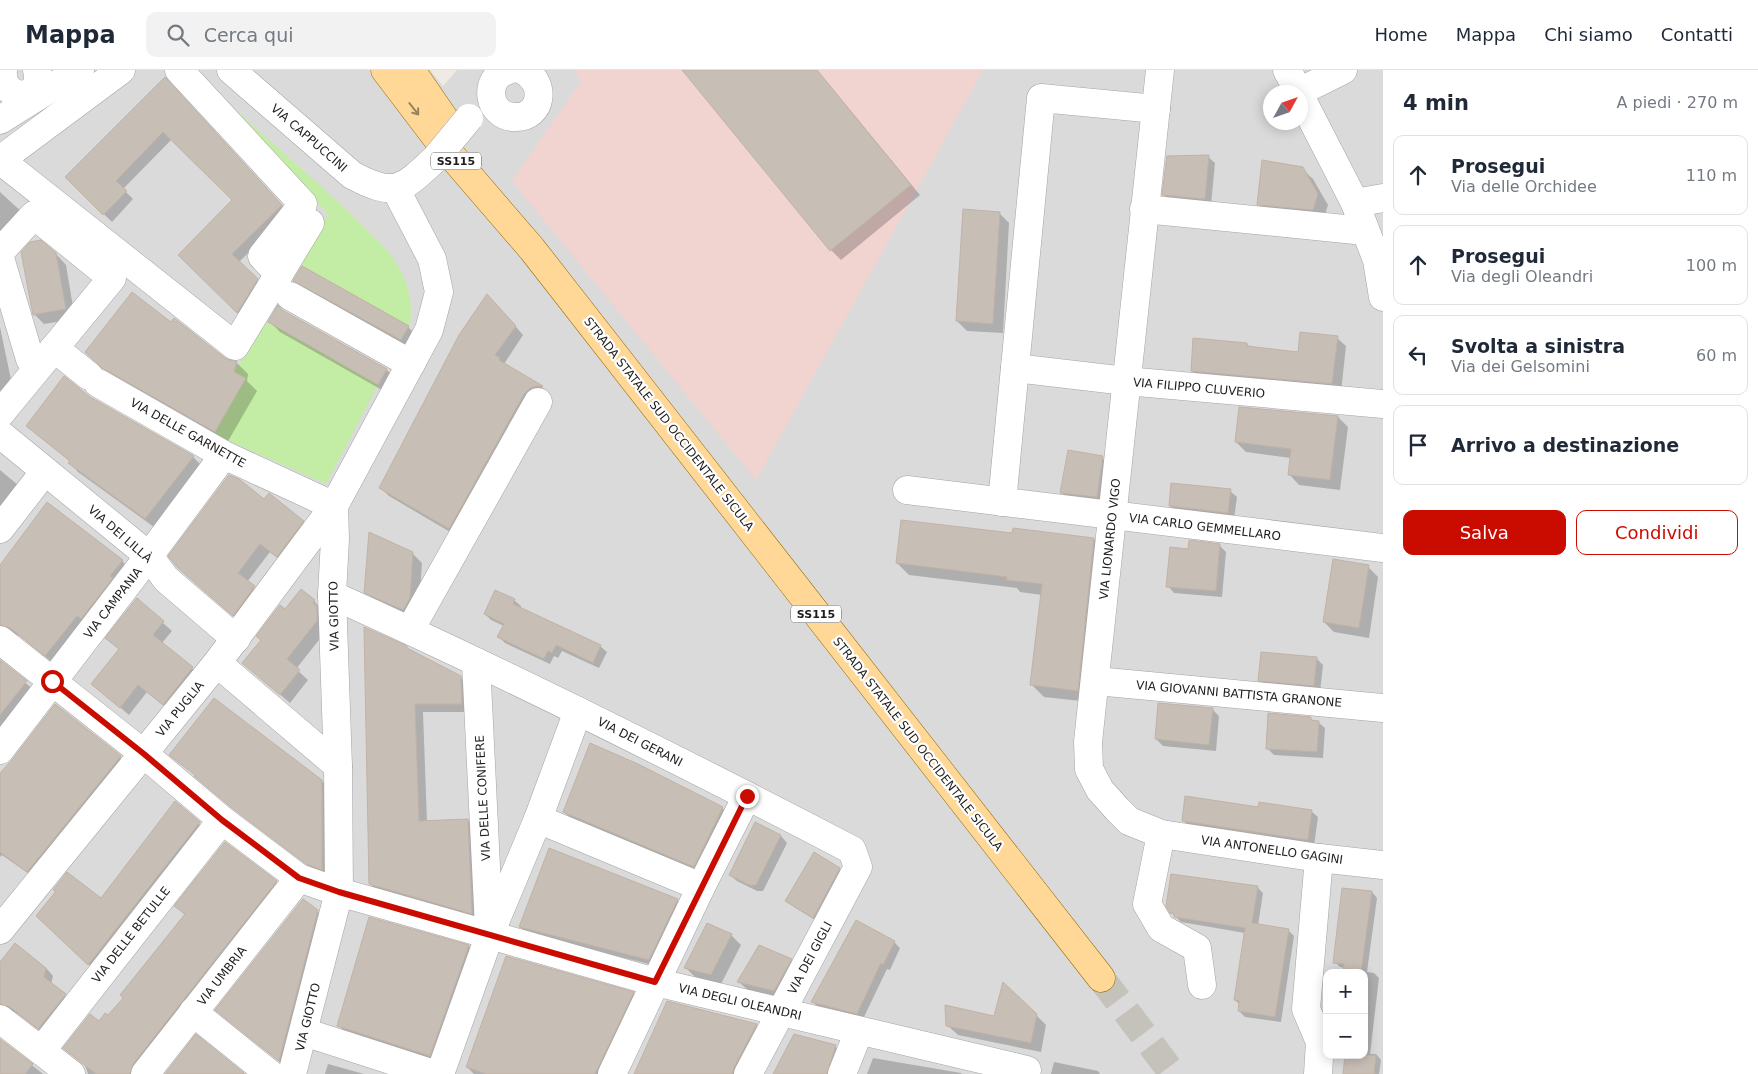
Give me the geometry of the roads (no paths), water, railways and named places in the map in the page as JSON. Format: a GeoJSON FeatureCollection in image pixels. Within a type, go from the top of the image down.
{"type":"FeatureCollection","features":[{"type":"Feature","properties":{"kind":"main road","name":"STRADA STATALE SUD OCCIDENTALE SICULA"},"geometry":{"type":"LineString","coordinates":[[392,71],[1101,978]]}},
{"type":"Feature","properties":{"kind":"street"},"geometry":{"type":"LineString","coordinates":[[121,70],[0,160],[235,346],[284,285],[310,223]]}},
{"type":"Feature","properties":{"kind":"street"},"geometry":{"type":"LineString","coordinates":[[178,70],[303,204],[262,256],[284,285],[410,364]]}},
{"type":"Feature","properties":{"kind":"street","name":"VIA CAPPUCCINI"},"geometry":{"type":"LineString","coordinates":[[231,70],[352,174],[368,184],[386,190],[395,188]]}},
{"type":"Feature","properties":{"kind":"street","name":"VIA LIONARDO VIGO"},"geometry":{"type":"LineString","coordinates":[[1160,70],[1088,742],[1089,769],[1100,790],[1129,821],[1161,834]]}},
{"type":"Feature","properties":{"kind":"street"},"geometry":{"type":"LineString","coordinates":[[1287,70],[1295,85]]}},
{"type":"Feature","properties":{"kind":"street"},"geometry":{"type":"LineString","coordinates":[[1308,88],[1343,70]]}},
{"type":"Feature","properties":{"kind":"street"},"geometry":{"type":"LineString","coordinates":[[0,118],[22,82],[78,72]]}},
{"type":"Feature","properties":{"kind":"street"},"geometry":{"type":"LineString","coordinates":[[395,188],[407,184],[436,158],[498,81],[534,78],[539,81],[536,106],[525,116],[517,118],[508,117],[498,81]]}},
{"type":"Feature","properties":{"kind":"street"},"geometry":{"type":"LineString","coordinates":[[1002,502],[1041,98],[1156,110]]}},
{"type":"Feature","properties":{"kind":"street"},"geometry":{"type":"LineString","coordinates":[[1308,112],[1355,203],[1377,260],[1383,296]]}},
{"type":"Feature","properties":{"kind":"street","name":"VIA GIOTTO"},"geometry":{"type":"LineString","coordinates":[[292,1074],[339,892],[338,766],[332,595],[335,539],[334,506],[429,330],[439,292],[432,259],[395,188]]}},
{"type":"Feature","properties":{"kind":"street"},"geometry":{"type":"LineString","coordinates":[[1355,203],[1383,198]]}},
{"type":"Feature","properties":{"kind":"street"},"geometry":{"type":"LineString","coordinates":[[1144,210],[1365,231]]}},
{"type":"Feature","properties":{"kind":"street"},"geometry":{"type":"LineString","coordinates":[[0,252],[34,215],[112,278],[0,414]]}},
{"type":"Feature","properties":{"kind":"street"},"geometry":{"type":"LineString","coordinates":[[0,258],[30,359]]}},
{"type":"Feature","properties":{"kind":"street","name":"VIA DELLE GARNETTE"},"geometry":{"type":"LineString","coordinates":[[54,348],[93,380],[224,455],[334,506]]}},
{"type":"Feature","properties":{"kind":"street","name":"VIA FILIPPO CLUVERIO"},"geometry":{"type":"LineString","coordinates":[[1015,368],[1126,381],[1383,404]]}},
{"type":"Feature","properties":{"kind":"street"},"geometry":{"type":"LineString","coordinates":[[410,630],[538,402]]}},
{"type":"Feature","properties":{"kind":"street","name":"VIA DEI LILLÀ"},"geometry":{"type":"LineString","coordinates":[[0,434],[149,556],[166,579],[236,639]]}},
{"type":"Feature","properties":{"kind":"street","name":"VIA CAMPANIA"},"geometry":{"type":"LineString","coordinates":[[0,750],[224,455]]}},
{"type":"Feature","properties":{"kind":"street"},"geometry":{"type":"LineString","coordinates":[[0,529],[45,471]]}},
{"type":"Feature","properties":{"kind":"street","name":"VIA CARLO GEMMELLARO"},"geometry":{"type":"LineString","coordinates":[[907,490],[1383,548]]}},
{"type":"Feature","properties":{"kind":"street","name":"VIA PUGLIA"},"geometry":{"type":"LineString","coordinates":[[0,930],[236,639],[334,506]]}},
{"type":"Feature","properties":{"kind":"street","name":"VIA DEI GERANI"},"geometry":{"type":"LineString","coordinates":[[332,595],[410,630],[578,711],[852,850],[858,867]]}},
{"type":"Feature","properties":{"kind":"street","name":"VIA DEGLI OLEANDRI"},"geometry":{"type":"LineString","coordinates":[[0,640],[144,754],[222,820],[299,878],[339,892],[655,982],[1026,1072]]}},
{"type":"Feature","properties":{"kind":"street","name":"VIA DELLE CONIFERE"},"geometry":{"type":"LineString","coordinates":[[476,662],[490,934]]}},
{"type":"Feature","properties":{"kind":"street"},"geometry":{"type":"LineString","coordinates":[[217,663],[338,766]]}},
{"type":"Feature","properties":{"kind":"street","name":"VIA GIOVANNI BATTISTA GRANONE"},"geometry":{"type":"LineString","coordinates":[[1096,681],[1383,708]]}},
{"type":"Feature","properties":{"kind":"street","name":"VIA DELLE CONIFERE"},"geometry":{"type":"LineString","coordinates":[[440,1074],[490,934],[538,818],[578,711]]}},
{"type":"Feature","properties":{"kind":"street"},"geometry":{"type":"LineString","coordinates":[[612,1074],[701,887],[747,796]]}},
{"type":"Feature","properties":{"kind":"street"},"geometry":{"type":"LineString","coordinates":[[538,818],[701,887]]}},
{"type":"Feature","properties":{"kind":"street","name":"VIA DELLE BETULLE"},"geometry":{"type":"LineString","coordinates":[[41,1051],[222,820]]}},
{"type":"Feature","properties":{"kind":"street"},"geometry":{"type":"LineString","coordinates":[[1161,834],[1147,904],[1161,928],[1197,948],[1202,985]]}},
{"type":"Feature","properties":{"kind":"street","name":"VIA ANTONELLO GAGINI"},"geometry":{"type":"LineString","coordinates":[[1161,834],[1319,858],[1383,865]]}},
{"type":"Feature","properties":{"kind":"street"},"geometry":{"type":"LineString","coordinates":[[1318,1074],[1320,1042],[1306,1009],[1319,858]]}},
{"type":"Feature","properties":{"kind":"street","name":"VIA DEI GIGLI"},"geometry":{"type":"LineString","coordinates":[[748,1074],[858,867]]}},
{"type":"Feature","properties":{"kind":"street","name":"VIA UMBRIA"},"geometry":{"type":"LineString","coordinates":[[145,1074],[299,878]]}},
{"type":"Feature","properties":{"kind":"street"},"geometry":{"type":"LineString","coordinates":[[193,1012],[270,1074]]}},
{"type":"Feature","properties":{"kind":"street"},"geometry":{"type":"LineString","coordinates":[[0,1018],[71,1074]]}},
{"type":"Feature","properties":{"kind":"street"},"geometry":{"type":"LineString","coordinates":[[842,1074],[859,1031]]}},
{"type":"Feature","properties":{"kind":"street"},"geometry":{"type":"LineString","coordinates":[[304,1032],[434,1074]]}},
{"type":"Feature","properties":{"kind":"tunnel"},"geometry":{"type":"LineString","coordinates":[[1101,978],[1173,1074]]}}]}
